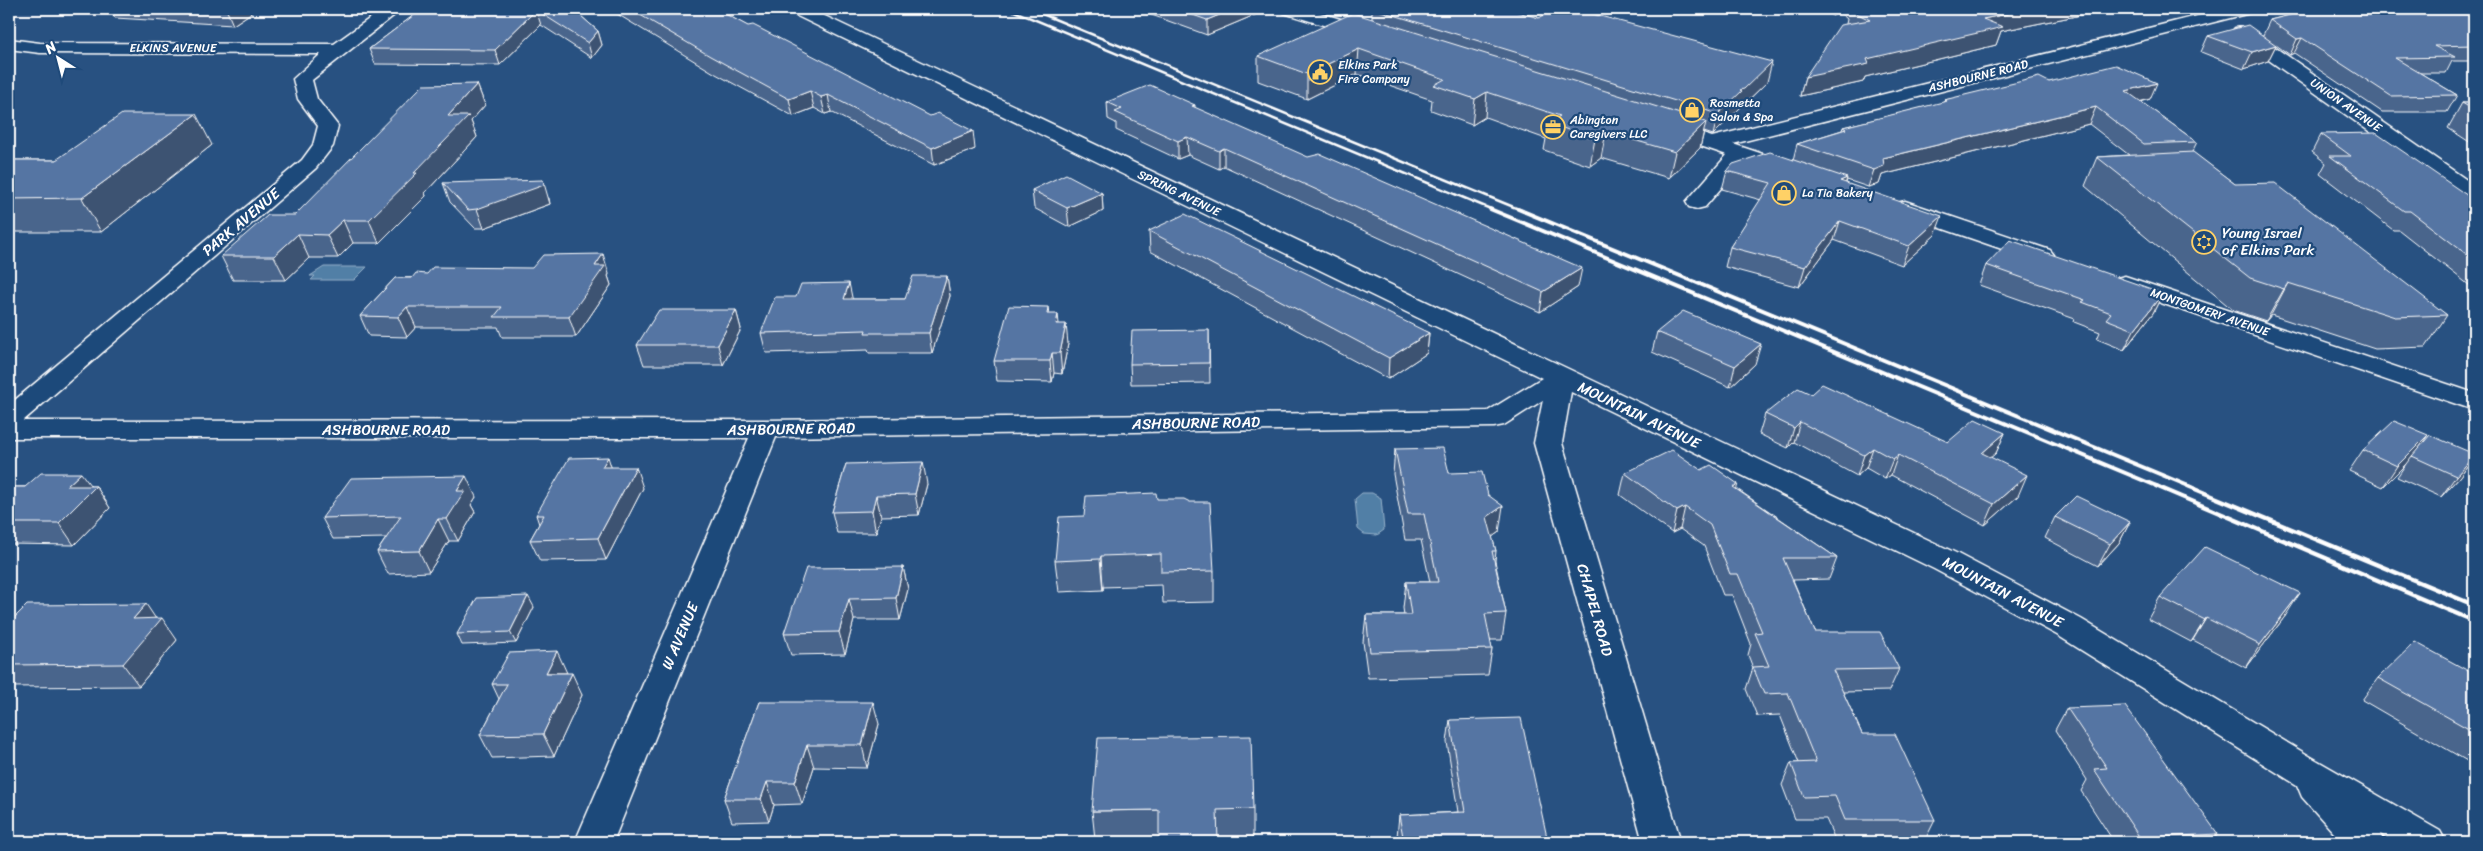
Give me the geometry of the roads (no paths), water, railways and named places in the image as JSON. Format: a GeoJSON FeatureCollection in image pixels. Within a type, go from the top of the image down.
{"type":"FeatureCollection","features":[{"type":"Feature","properties":{"kind":"street","name":"PARK AVENUE"},"geometry":{"type":"LineString","coordinates":[[9,419],[309,164],[323,146],[328,126],[302,91],[302,79],[338,49],[394,9]]}},
{"type":"Feature","properties":{"kind":"street","name":"SPRING AVENUE"},"geometry":{"type":"LineString","coordinates":[[797,9],[1561,377]]}},
{"type":"Feature","properties":{"kind":"street"},"geometry":{"type":"LineString","coordinates":[[1290,9],[1387,40]]}},
{"type":"Feature","properties":{"kind":"street","name":"ASHBOURNE ROAD"},"geometry":{"type":"LineString","coordinates":[[1712,143],[2244,9]]}},
{"type":"Feature","properties":{"kind":"street","name":"UNION AVENUE"},"geometry":{"type":"LineString","coordinates":[[2218,16],[2474,195]]}},
{"type":"Feature","properties":{"kind":"street","name":"ELKINS AVENUE"},"geometry":{"type":"LineString","coordinates":[[9,44],[40,48],[338,49]]}},
{"type":"Feature","properties":{"kind":"street"},"geometry":{"type":"LineString","coordinates":[[1645,121],[1806,174]]}},
{"type":"Feature","properties":{"kind":"street"},"geometry":{"type":"LineString","coordinates":[[1697,202],[1741,152]]}},
{"type":"Feature","properties":{"kind":"street"},"geometry":{"type":"LineString","coordinates":[[1888,202],[2061,262]]}},
{"type":"Feature","properties":{"kind":"street","name":"MONTGOMERY AVENUE"},"geometry":{"type":"LineString","coordinates":[[2107,277],[2474,402]]}},
{"type":"Feature","properties":{"kind":"street","name":"ASHBOURNE ROAD"},"geometry":{"type":"LineString","coordinates":[[9,430],[766,429],[1494,419],[1561,377]]}},
{"type":"Feature","properties":{"kind":"street","name":"MOUNTAIN AVENUE"},"geometry":{"type":"LineString","coordinates":[[1561,377],[1945,561],[2069,627],[2298,767],[2427,842]]}},
{"type":"Feature","properties":{"kind":"street","name":"CHAPEL ROAD"},"geometry":{"type":"LineString","coordinates":[[1561,377],[1548,443],[1662,842]]}},
{"type":"Feature","properties":{"kind":"street","name":"W AVENUE"},"geometry":{"type":"LineString","coordinates":[[594,842],[766,429]]}},
{"type":"Feature","properties":{"kind":"street"},"geometry":{"type":"LineString","coordinates":[[2298,767],[2365,842]]}},
{"type":"Feature","properties":{"kind":"water"},"geometry":{"type":"Polygon","coordinates":[[[324,267],[367,267],[354,280],[311,280],[315,276],[310,276],[324,267]]]}},
{"type":"Feature","properties":{"kind":"water"},"geometry":{"type":"Polygon","coordinates":[[[1362,493],[1372,493],[1381,498],[1384,530],[1377,535],[1364,534],[1358,529],[1355,499],[1362,493]]]}},
{"type":"Feature","properties":{"kind":"railway"},"geometry":{"type":"LineString","coordinates":[[1009,9],[1493,210]]}},
{"type":"Feature","properties":{"kind":"railway"},"geometry":{"type":"LineString","coordinates":[[1030,9],[1521,210]]}},
{"type":"Feature","properties":{"kind":"railway"},"geometry":{"type":"LineString","coordinates":[[1490,209],[2159,487]]}},
{"type":"Feature","properties":{"kind":"railway"},"geometry":{"type":"LineString","coordinates":[[1518,209],[2191,487]]}},
{"type":"Feature","properties":{"kind":"railway"},"geometry":{"type":"LineString","coordinates":[[2156,486],[2474,621]]}},
{"type":"Feature","properties":{"kind":"railway"},"geometry":{"type":"LineString","coordinates":[[2188,486],[2474,605]]}},
{"type":"Feature","properties":{"kind":"place","name":"Elkins Park Fire Company"},"geometry":{"type":"Point","coordinates":[1320,72]}},
{"type":"Feature","properties":{"kind":"place","name":"Rosmetta Salon & Spa"},"geometry":{"type":"Point","coordinates":[1692,110]}},
{"type":"Feature","properties":{"kind":"place","name":"Abington Caregivers LLC"},"geometry":{"type":"Point","coordinates":[1553,127]}},
{"type":"Feature","properties":{"kind":"place","name":"La Tia Bakery"},"geometry":{"type":"Point","coordinates":[1784,193]}},
{"type":"Feature","properties":{"kind":"place","name":"Young Israel of Elkins Park"},"geometry":{"type":"Point","coordinates":[2204,242]}}]}
